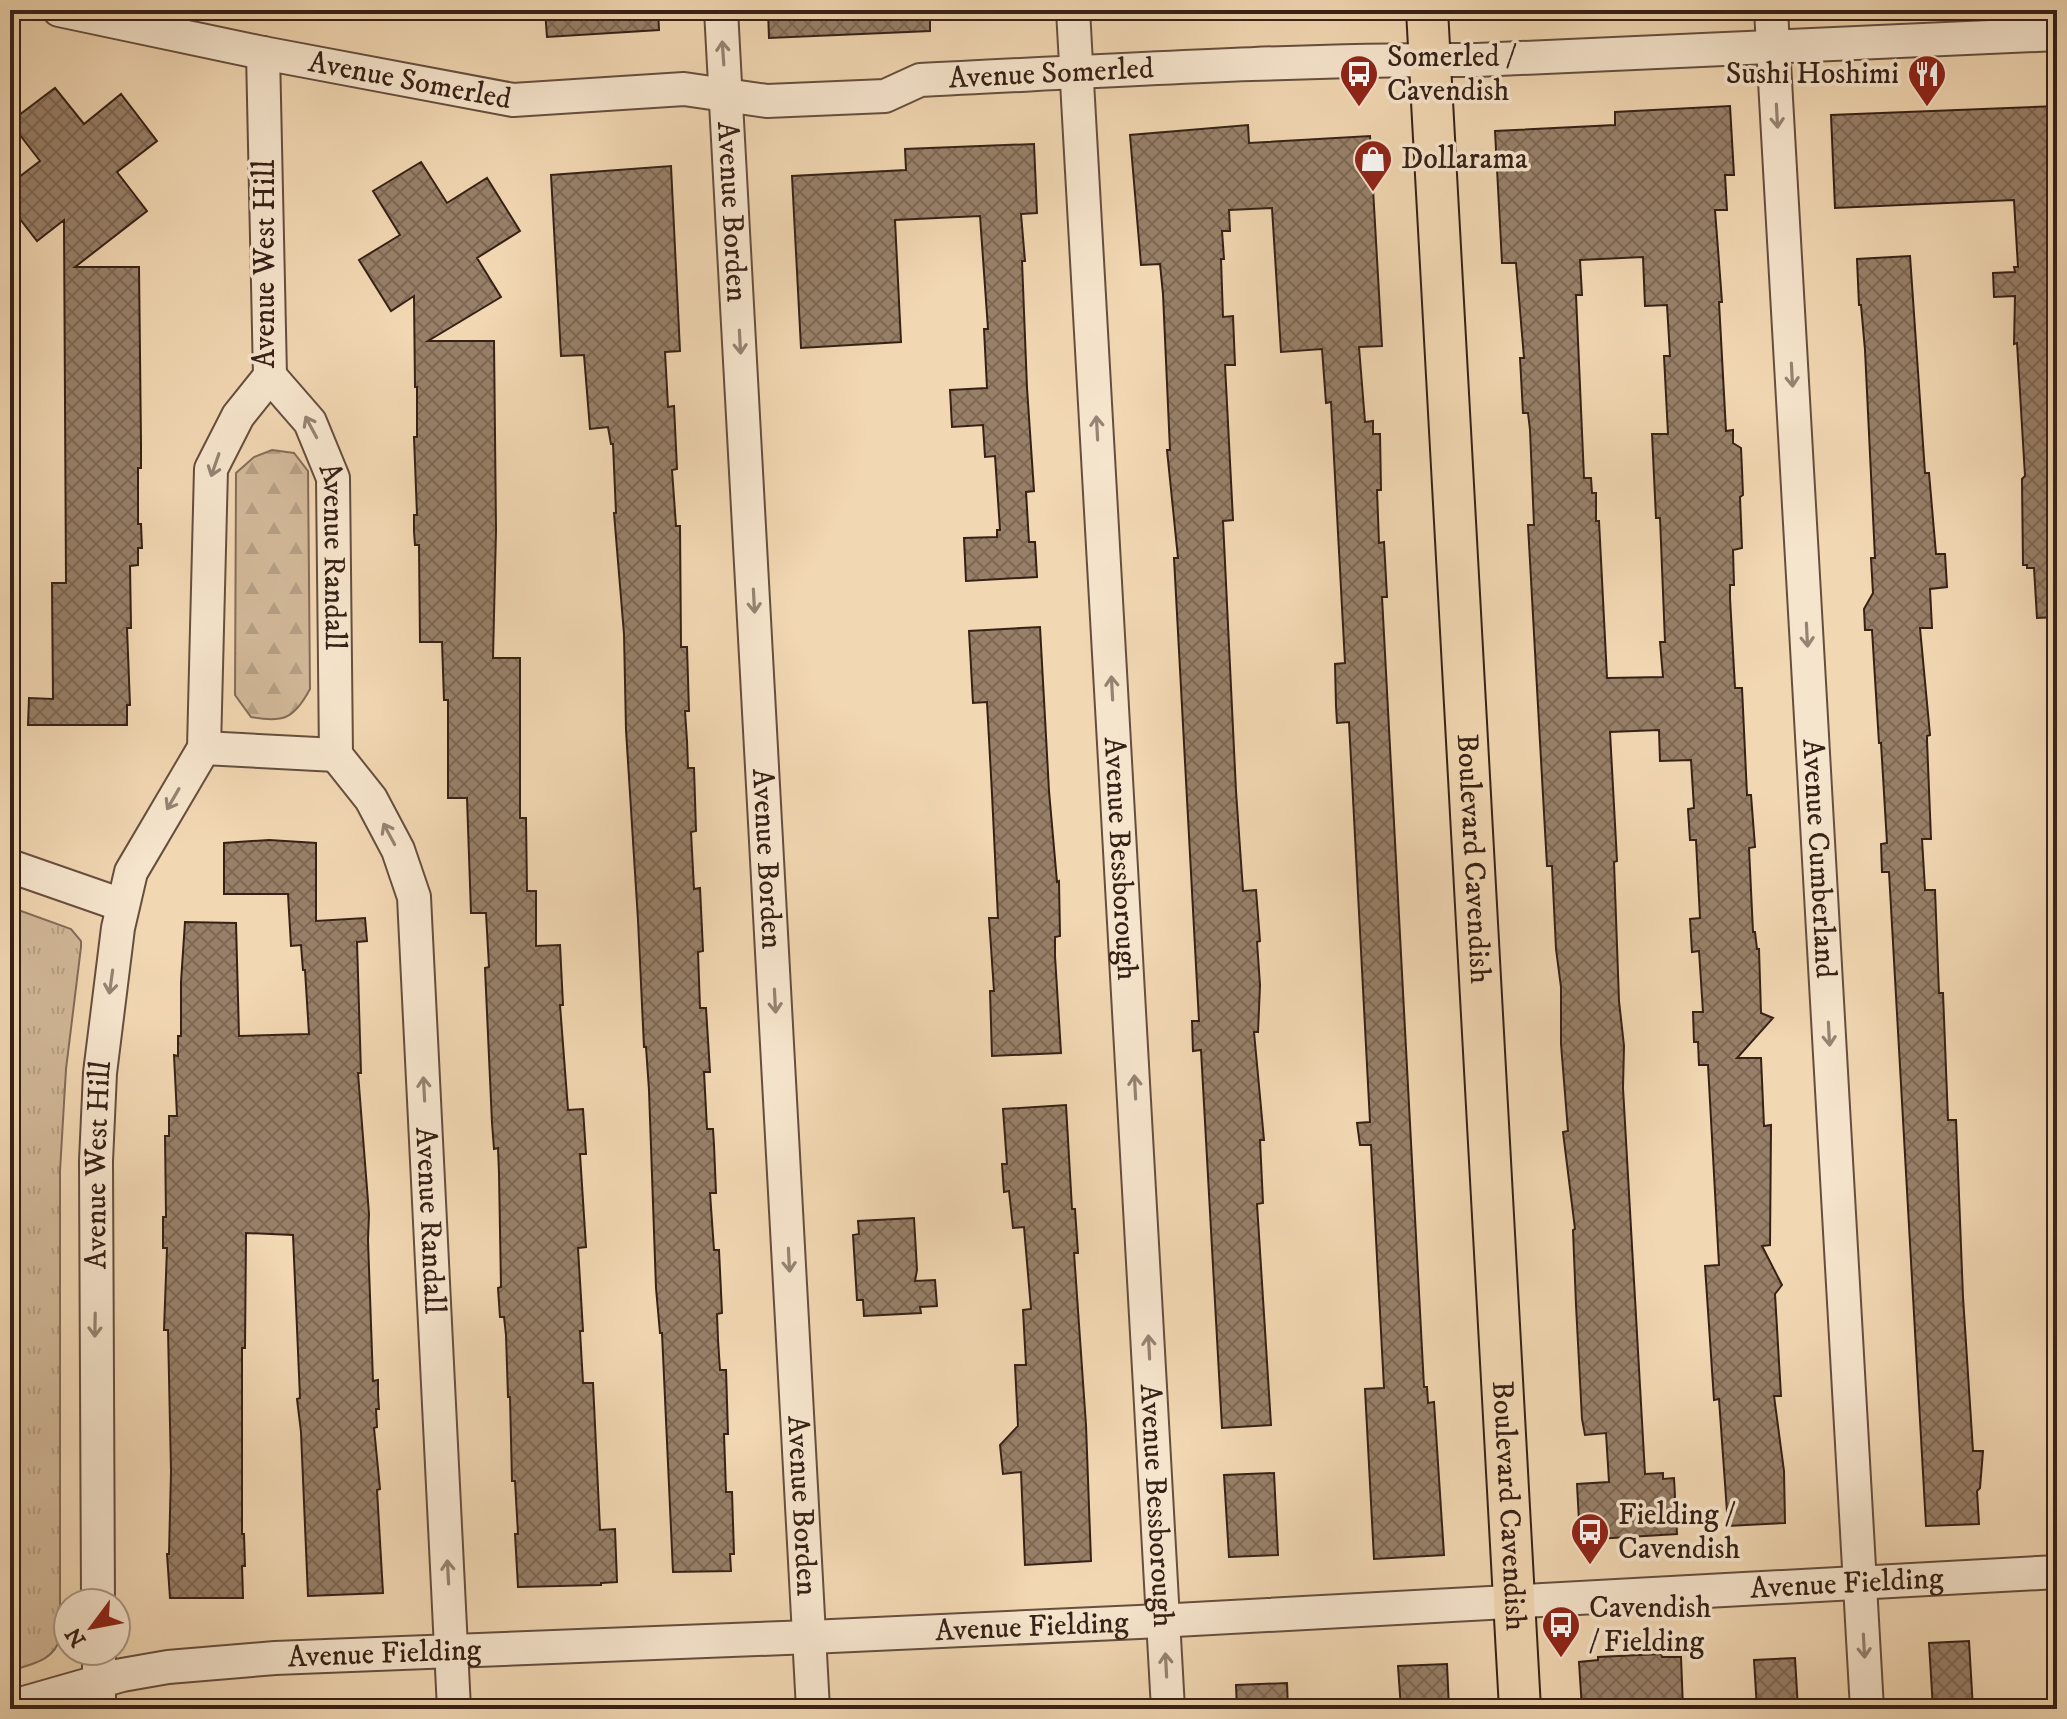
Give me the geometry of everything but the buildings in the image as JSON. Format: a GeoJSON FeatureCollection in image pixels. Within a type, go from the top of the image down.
{"type":"FeatureCollection","features":[{"type":"Feature","properties":{"kind":"main road","name":"Boulevard Cavendish"},"geometry":{"type":"LineString","coordinates":[[1427,10],[1520,1709]]}},
{"type":"Feature","properties":{"kind":"street","name":"Avenue Somerled"},"geometry":{"type":"LineString","coordinates":[[59,10],[263,53],[513,100],[684,89],[767,101],[885,96],[920,80],[1326,60],[1430,60],[1774,48],[2057,34]]}},
{"type":"Feature","properties":{"kind":"street","name":"Avenue Borden"},"geometry":{"type":"LineString","coordinates":[[721,10],[813,1709]]}},
{"type":"Feature","properties":{"kind":"street","name":"Avenue Bessborough"},"geometry":{"type":"LineString","coordinates":[[1073,10],[1168,1709]]}},
{"type":"Feature","properties":{"kind":"street","name":"Avenue Cumberland"},"geometry":{"type":"LineString","coordinates":[[1771,10],[1867,1709]]}},
{"type":"Feature","properties":{"kind":"street","name":"Avenue West Hill"},"geometry":{"type":"LineString","coordinates":[[98,1587],[97,1113],[104,1037],[122,905],[131,872],[204,748],[211,469],[238,416],[270,376],[263,53]]}},
{"type":"Feature","properties":{"kind":"street","name":"Avenue Randall"},"geometry":{"type":"LineString","coordinates":[[270,376],[310,422],[333,478],[336,755],[371,799],[398,850],[414,897],[454,1709]]}},
{"type":"Feature","properties":{"kind":"street"},"geometry":{"type":"LineString","coordinates":[[204,748],[336,755]]}},
{"type":"Feature","properties":{"kind":"street"},"geometry":{"type":"LineString","coordinates":[[10,866],[122,905]]}},
{"type":"Feature","properties":{"kind":"street","name":"Avenue Fielding"},"geometry":{"type":"LineString","coordinates":[[10,1707],[99,1680],[147,1670],[238,1660],[1165,1620],[2057,1572]]}},
{"type":"Feature","properties":{"kind":"green space"},"geometry":{"type":"Polygon","coordinates":[[[272,450],[294,453],[308,471],[310,689],[293,713],[280,719],[251,717],[235,695],[236,473],[254,457],[272,450]]]}},
{"type":"Feature","properties":{"kind":"green space"},"geometry":{"type":"Polygon","coordinates":[[[10,907],[71,929],[81,941],[81,947],[66,1069],[60,1171],[60,1587],[52,1587],[52,1652],[34,1663],[10,1671],[10,907]]]}},
{"type":"Feature","properties":{"kind":"place","name":"Somerled / Cavendish"},"geometry":{"type":"Point","coordinates":[1359,108]}},
{"type":"Feature","properties":{"kind":"place","name":"Sushi Hoshimi"},"geometry":{"type":"Point","coordinates":[1927,108]}},
{"type":"Feature","properties":{"kind":"place","name":"Dollarama"},"geometry":{"type":"Point","coordinates":[1373,193]}},
{"type":"Feature","properties":{"kind":"place","name":"Fielding / Cavendish"},"geometry":{"type":"Point","coordinates":[1590,1566]}},
{"type":"Feature","properties":{"kind":"place","name":"Cavendish / Fielding"},"geometry":{"type":"Point","coordinates":[1561,1659]}}]}
